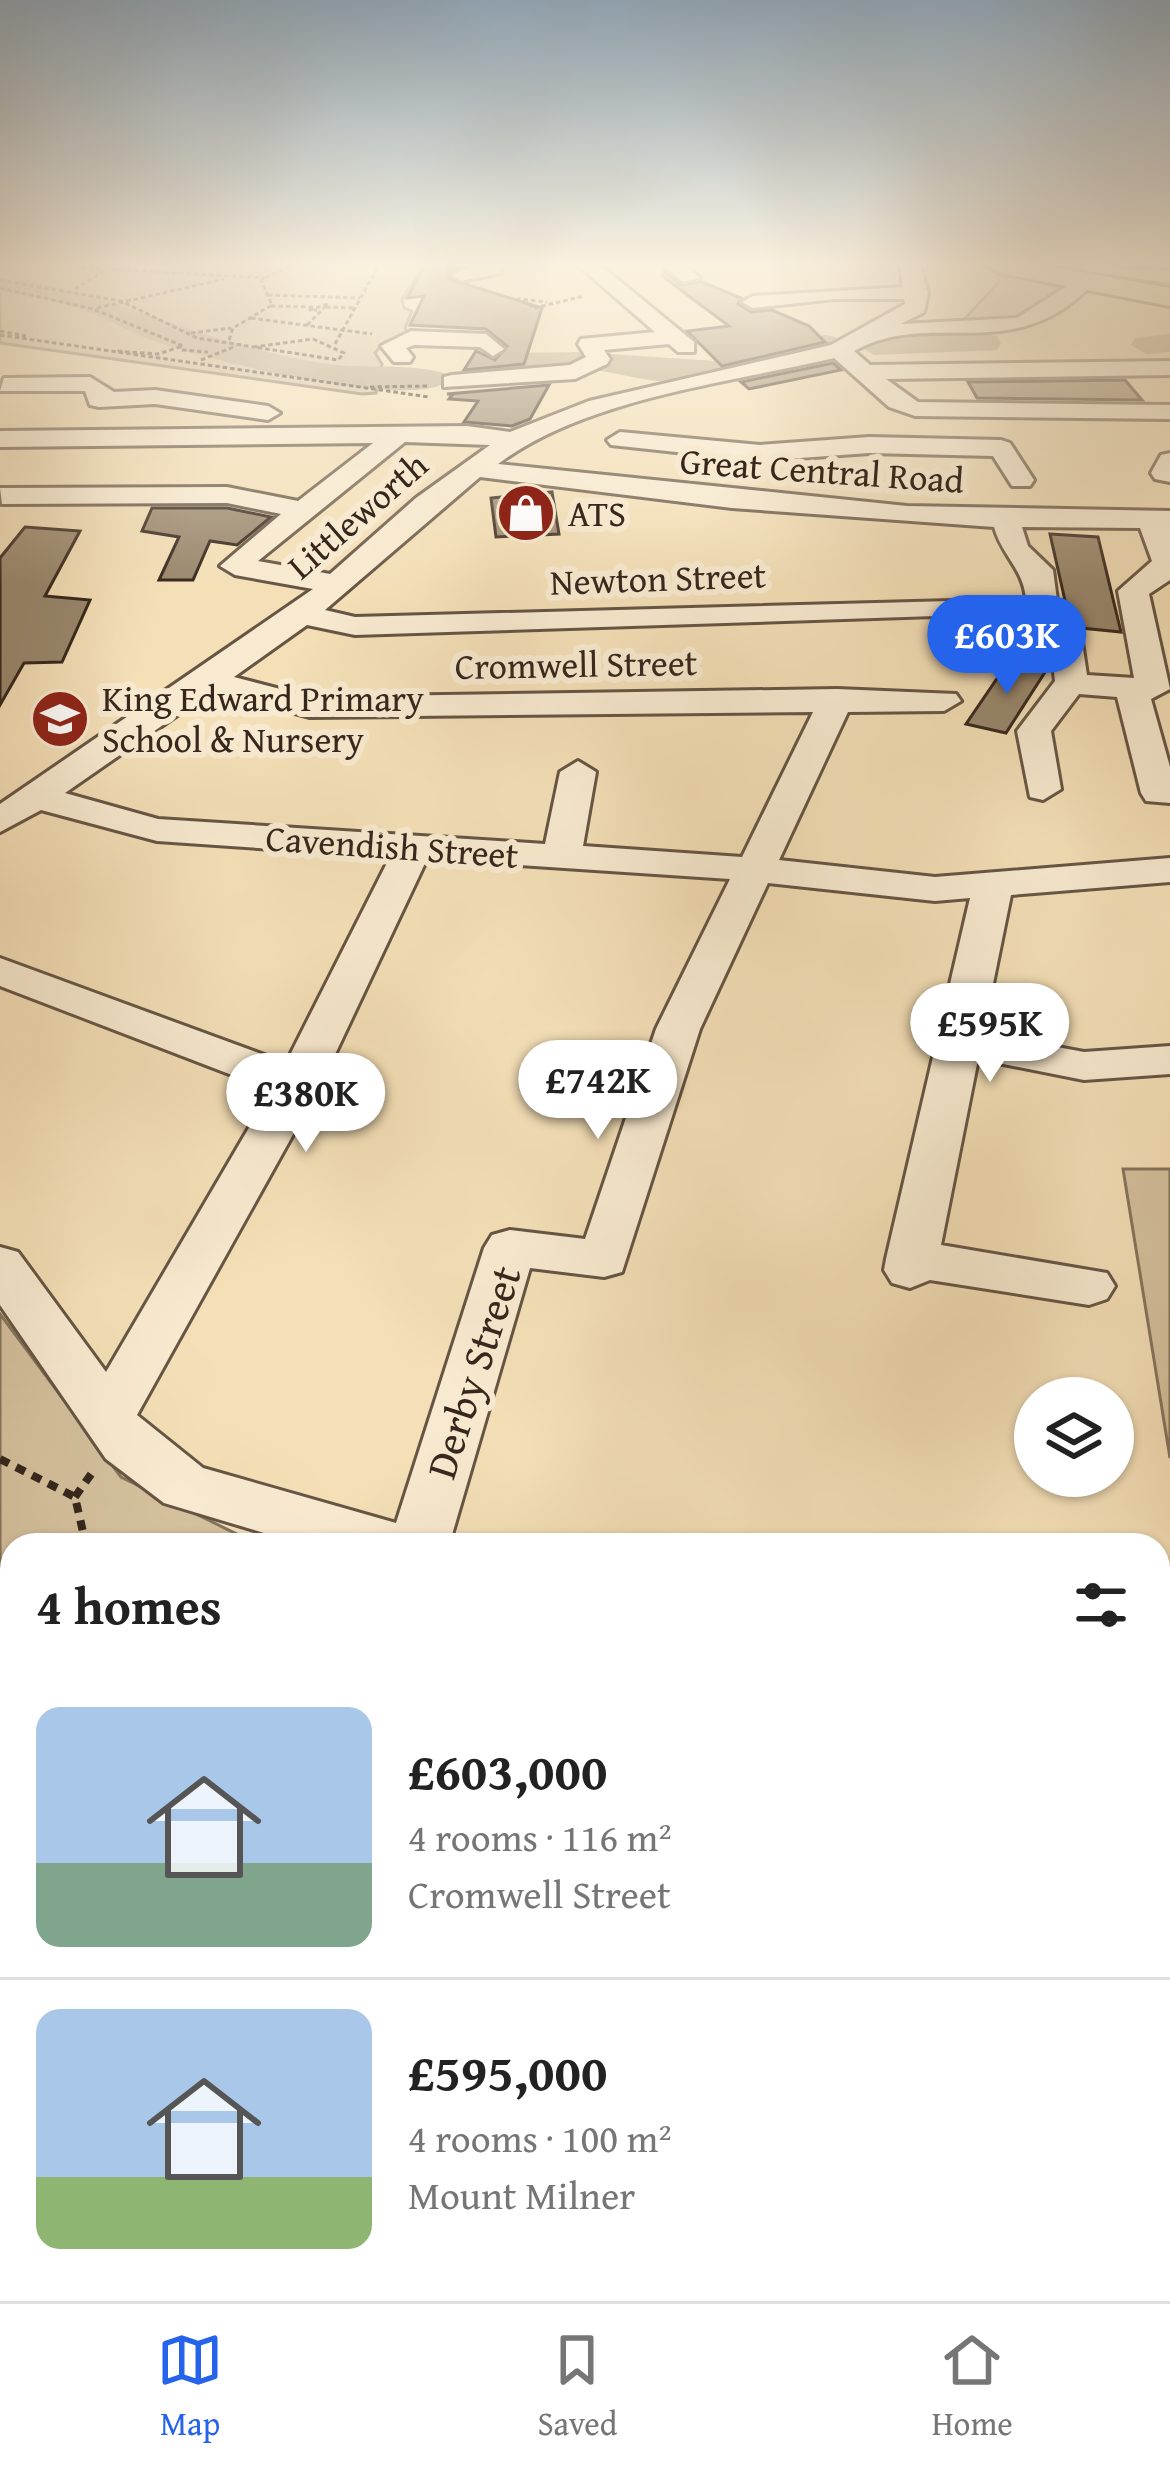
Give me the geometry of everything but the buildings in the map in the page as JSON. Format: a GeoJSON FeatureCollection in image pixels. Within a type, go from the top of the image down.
{"type":"FeatureCollection","features":[{"type":"Feature","properties":{"kind":"street"},"geometry":{"type":"LineString","coordinates":[[510,372],[516,377]]}},
{"type":"Feature","properties":{"kind":"street"},"geometry":{"type":"LineString","coordinates":[[452,382],[571,372]]}},
{"type":"Feature","properties":{"kind":"street","name":"Littleworth"},"geometry":{"type":"LineString","coordinates":[[0,821],[212,681],[302,615],[471,468],[513,440],[577,414],[731,372]]}},
{"type":"Feature","properties":{"kind":"street"},"geometry":{"type":"LineString","coordinates":[[862,372],[898,402],[950,411],[1158,412],[1166,447],[1164,473],[1170,474]]}},
{"type":"Feature","properties":{"kind":"street"},"geometry":{"type":"LineString","coordinates":[[866,372],[929,379],[1074,372]]}},
{"type":"Feature","properties":{"kind":"street"},"geometry":{"type":"LineString","coordinates":[[4,380],[90,385],[102,392],[76,438]]}},
{"type":"Feature","properties":{"kind":"street"},"geometry":{"type":"LineString","coordinates":[[99,400],[154,397],[263,415],[278,407],[371,422]]}},
{"type":"Feature","properties":{"kind":"street"},"geometry":{"type":"LineString","coordinates":[[536,408],[577,414]]}},
{"type":"Feature","properties":{"kind":"street"},"geometry":{"type":"LineString","coordinates":[[0,439],[467,434],[513,440]]}},
{"type":"Feature","properties":{"kind":"street"},"geometry":{"type":"LineString","coordinates":[[340,585],[236,566],[398,436]]}},
{"type":"Feature","properties":{"kind":"street"},"geometry":{"type":"LineString","coordinates":[[248,478],[298,437]]}},
{"type":"Feature","properties":{"kind":"street"},"geometry":{"type":"LineString","coordinates":[[620,440],[760,453],[843,447],[1001,448],[1021,480]]}},
{"type":"Feature","properties":{"kind":"street"},"geometry":{"type":"LineString","coordinates":[[843,447],[859,488]]}},
{"type":"Feature","properties":{"kind":"street","name":"Great Central Road"},"geometry":{"type":"LineString","coordinates":[[471,468],[671,496],[859,488],[1005,518],[1160,519]]}},
{"type":"Feature","properties":{"kind":"street"},"geometry":{"type":"LineString","coordinates":[[2,496],[248,478],[303,510]]}},
{"type":"Feature","properties":{"kind":"street"},"geometry":{"type":"LineString","coordinates":[[1005,518],[1015,550],[1038,570],[1045,627],[1066,642],[1072,683]]}},
{"type":"Feature","properties":{"kind":"street"},"geometry":{"type":"LineString","coordinates":[[1160,519],[1167,561],[1162,580],[1132,591],[1151,686],[1159,793],[1170,793]]}},
{"type":"Feature","properties":{"kind":"street","name":"Newton Street"},"geometry":{"type":"LineString","coordinates":[[302,615],[355,626],[1018,606]]}},
{"type":"Feature","properties":{"kind":"street","name":"Cromwell Street"},"geometry":{"type":"LineString","coordinates":[[212,681],[310,706],[944,700]]}},
{"type":"Feature","properties":{"kind":"street"},"geometry":{"type":"LineString","coordinates":[[1042,789],[1034,730],[1056,696],[1072,683],[1151,686]]}},
{"type":"Feature","properties":{"kind":"street","name":"Derby Street"},"geometry":{"type":"LineString","coordinates":[[422,1533],[510,1248],[604,1259],[678,1029],[837,699]]}},
{"type":"Feature","properties":{"kind":"street"},"geometry":{"type":"LineString","coordinates":[[562,857],[578,772]]}},
{"type":"Feature","properties":{"kind":"street","name":"Cavendish Street"},"geometry":{"type":"LineString","coordinates":[[36,796],[158,830],[752,869],[935,889],[1170,870]]}},
{"type":"Feature","properties":{"kind":"street"},"geometry":{"type":"LineString","coordinates":[[110,1415],[298,1084],[414,848]]}},
{"type":"Feature","properties":{"kind":"street"},"geometry":{"type":"LineString","coordinates":[[993,884],[911,1265],[1089,1286]]}},
{"type":"Feature","properties":{"kind":"street"},"geometry":{"type":"LineString","coordinates":[[0,971],[298,1084]]}},
{"type":"Feature","properties":{"kind":"street"},"geometry":{"type":"LineString","coordinates":[[958,1042],[1084,1066],[1170,1060]]}},
{"type":"Feature","properties":{"kind":"street"},"geometry":{"type":"LineString","coordinates":[[0,1264],[126,1442],[185,1486],[346,1533]]}},
{"type":"Feature","properties":{"kind":"path"},"geometry":{"type":"LineString","coordinates":[[272,372],[446,400],[462,408],[464,416],[456,423],[467,434]]}},
{"type":"Feature","properties":{"kind":"path"},"geometry":{"type":"LineString","coordinates":[[361,388],[452,382]]}},
{"type":"Feature","properties":{"kind":"path"},"geometry":{"type":"LineString","coordinates":[[0,1459],[75,1496],[83,1533]]}},
{"type":"Feature","properties":{"kind":"shaded area"},"geometry":{"type":"Polygon","coordinates":[[[209,372],[380,372],[376,393],[209,372]]]}},
{"type":"Feature","properties":{"kind":"shaded area"},"geometry":{"type":"Polygon","coordinates":[[[1123,1169],[1170,1169],[1170,1458],[1123,1169]]]}},
{"type":"Feature","properties":{"kind":"shaded area"},"geometry":{"type":"Polygon","coordinates":[[[0,1314],[121,1477],[235,1533],[0,1533],[0,1314]]]}},
{"type":"Feature","properties":{"kind":"waterway"},"geometry":{"type":"LineString","coordinates":[[323,372],[435,378]]}},
{"type":"Feature","properties":{"kind":"place","name":"ATS"},"geometry":{"type":"Point","coordinates":[526,513]}},
{"type":"Feature","properties":{"kind":"place","name":"King Edward Primary School & Nursery"},"geometry":{"type":"Point","coordinates":[60,719]}}]}
